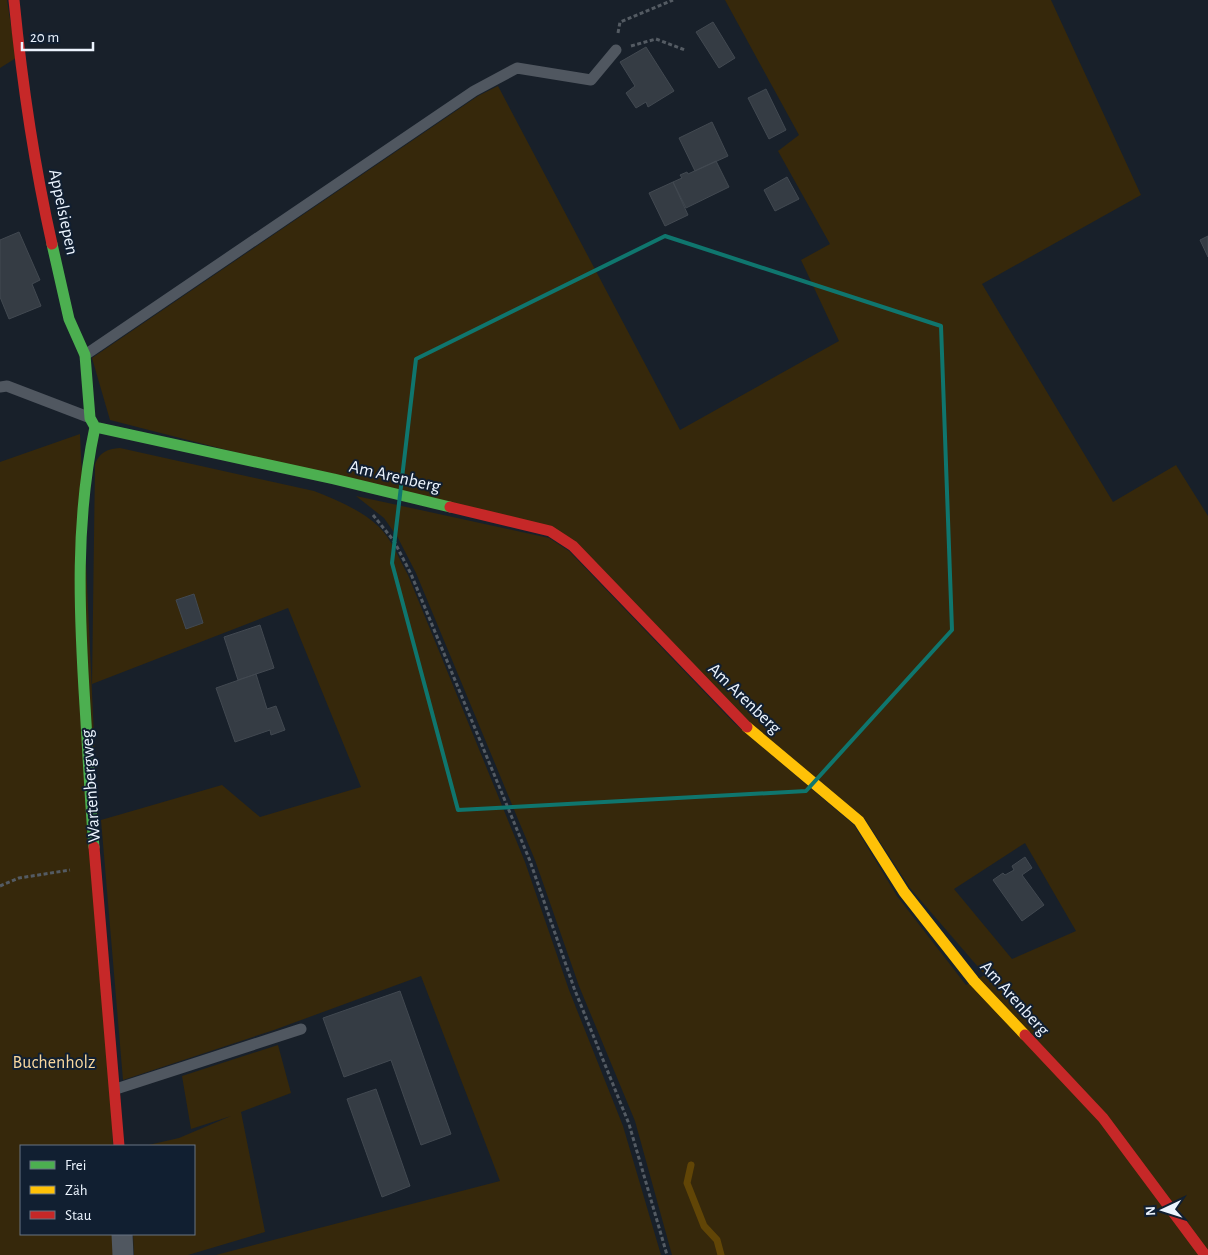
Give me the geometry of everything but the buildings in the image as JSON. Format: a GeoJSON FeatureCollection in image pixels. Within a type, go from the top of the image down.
{"type":"FeatureCollection","features":[{"type":"Feature","properties":{"kind":"street","name":"Appelsiepen"},"geometry":{"type":"LineString","coordinates":[[14,0],[38,182],[69,319],[84,355],[92,422]]}},
{"type":"Feature","properties":{"kind":"street","name":"Wartenbergweg"},"geometry":{"type":"LineString","coordinates":[[92,422],[85,464],[79,572],[83,688],[96,871],[116,1089],[118,1145]]}},
{"type":"Feature","properties":{"kind":"street","name":"Am Arenberg"},"geometry":{"type":"LineString","coordinates":[[92,422],[550,531],[573,546],[737,718],[859,821],[904,892],[974,981],[1103,1118],[1205,1255]]}},
{"type":"Feature","properties":{"kind":"street"},"geometry":{"type":"LineString","coordinates":[[122,1235],[123,1255]]}},
{"type":"Feature","properties":{"kind":"lane"},"geometry":{"type":"LineString","coordinates":[[84,355],[474,92],[517,68],[592,80],[616,50]]}},
{"type":"Feature","properties":{"kind":"lane"},"geometry":{"type":"LineString","coordinates":[[0,387],[7,386],[92,422]]}},
{"type":"Feature","properties":{"kind":"lane"},"geometry":{"type":"LineString","coordinates":[[116,1089],[301,1030]]}},
{"type":"Feature","properties":{"kind":"path"},"geometry":{"type":"LineString","coordinates":[[673,0],[620,22],[616,50],[656,39],[685,50]]}},
{"type":"Feature","properties":{"kind":"path"},"geometry":{"type":"LineString","coordinates":[[367,510],[381,522],[394,540],[412,574],[530,861],[574,988],[629,1124],[666,1255]]}},
{"type":"Feature","properties":{"kind":"path"},"geometry":{"type":"LineString","coordinates":[[0,886],[19,878],[53,871],[96,871]]}},
{"type":"Feature","properties":{"kind":"highlighted area"},"geometry":{"type":"Polygon","coordinates":[[[665,236],[941,326],[952,630],[806,791],[458,810],[392,563],[416,359],[665,236]]]}},
{"type":"Feature","properties":{"kind":"green space"},"geometry":{"type":"Polygon","coordinates":[[[0,0],[7,0],[16,58],[0,68],[0,0]]]}},
{"type":"Feature","properties":{"kind":"green space"},"geometry":{"type":"Polygon","coordinates":[[[725,0],[1051,0],[1141,195],[982,284],[1113,502],[1176,465],[1208,516],[1208,1255],[672,1255],[635,1121],[579,986],[535,860],[416,573],[398,538],[384,518],[356,496],[549,538],[569,551],[734,723],[854,825],[897,896],[966,985],[985,975],[910,888],[865,819],[742,716],[575,541],[553,529],[316,473],[110,420],[92,358],[478,96],[498,86],[680,430],[839,341],[801,260],[830,244],[778,151],[799,135],[725,0]],[[1025,843],[954,889],[1012,959],[1076,931],[1025,843]]]}},
{"type":"Feature","properties":{"kind":"green space","name":"Buchenholz"},"geometry":{"type":"Polygon","coordinates":[[[80,434],[113,1145],[20,1145],[20,1235],[118,1235],[119,1255],[0,1255],[0,462],[80,434]]]}},
{"type":"Feature","properties":{"kind":"green space"},"geometry":{"type":"Polygon","coordinates":[[[120,448],[314,491],[356,510],[383,531],[395,549],[408,575],[525,862],[569,990],[623,1126],[661,1255],[216,1255],[500,1181],[421,976],[274,1030],[123,1080],[101,820],[222,785],[260,817],[361,787],[288,608],[92,684],[95,464],[104,452],[120,448]]]}},
{"type":"Feature","properties":{"kind":"green space"},"geometry":{"type":"Polygon","coordinates":[[[278,1045],[291,1093],[241,1112],[265,1232],[188,1255],[134,1255],[133,1235],[195,1235],[195,1145],[148,1145],[179,1138],[231,1116],[191,1129],[182,1076],[278,1045]]]}},
{"type":"Feature","properties":{"kind":"waterway"},"geometry":{"type":"LineString","coordinates":[[691,1165],[687,1183],[704,1226],[717,1240],[721,1255]]}},
{"type":"Feature","properties":{"kind":"traffic: fast"},"geometry":{"type":"LineString","coordinates":[[52,244],[69,319],[85,355],[90,418],[95,427]]}},
{"type":"Feature","properties":{"kind":"traffic: fast"},"geometry":{"type":"LineString","coordinates":[[95,427],[334,479],[450,507]]}},
{"type":"Feature","properties":{"kind":"traffic: fast"},"geometry":{"type":"LineString","coordinates":[[94,847],[83,671],[80,566],[84,497],[95,427]]}},
{"type":"Feature","properties":{"kind":"traffic: slow"},"geometry":{"type":"LineString","coordinates":[[747,727],[859,821],[904,892],[974,981],[1025,1035]]}},
{"type":"Feature","properties":{"kind":"traffic: jam"},"geometry":{"type":"LineString","coordinates":[[14,0],[29,123],[52,244]]}},
{"type":"Feature","properties":{"kind":"traffic: jam"},"geometry":{"type":"LineString","coordinates":[[450,507],[550,531],[573,546],[747,727]]}},
{"type":"Feature","properties":{"kind":"traffic: jam"},"geometry":{"type":"LineString","coordinates":[[94,847],[119,1145]]}},
{"type":"Feature","properties":{"kind":"traffic: jam"},"geometry":{"type":"LineString","coordinates":[[1025,1035],[1103,1118],[1205,1255]]}}]}
